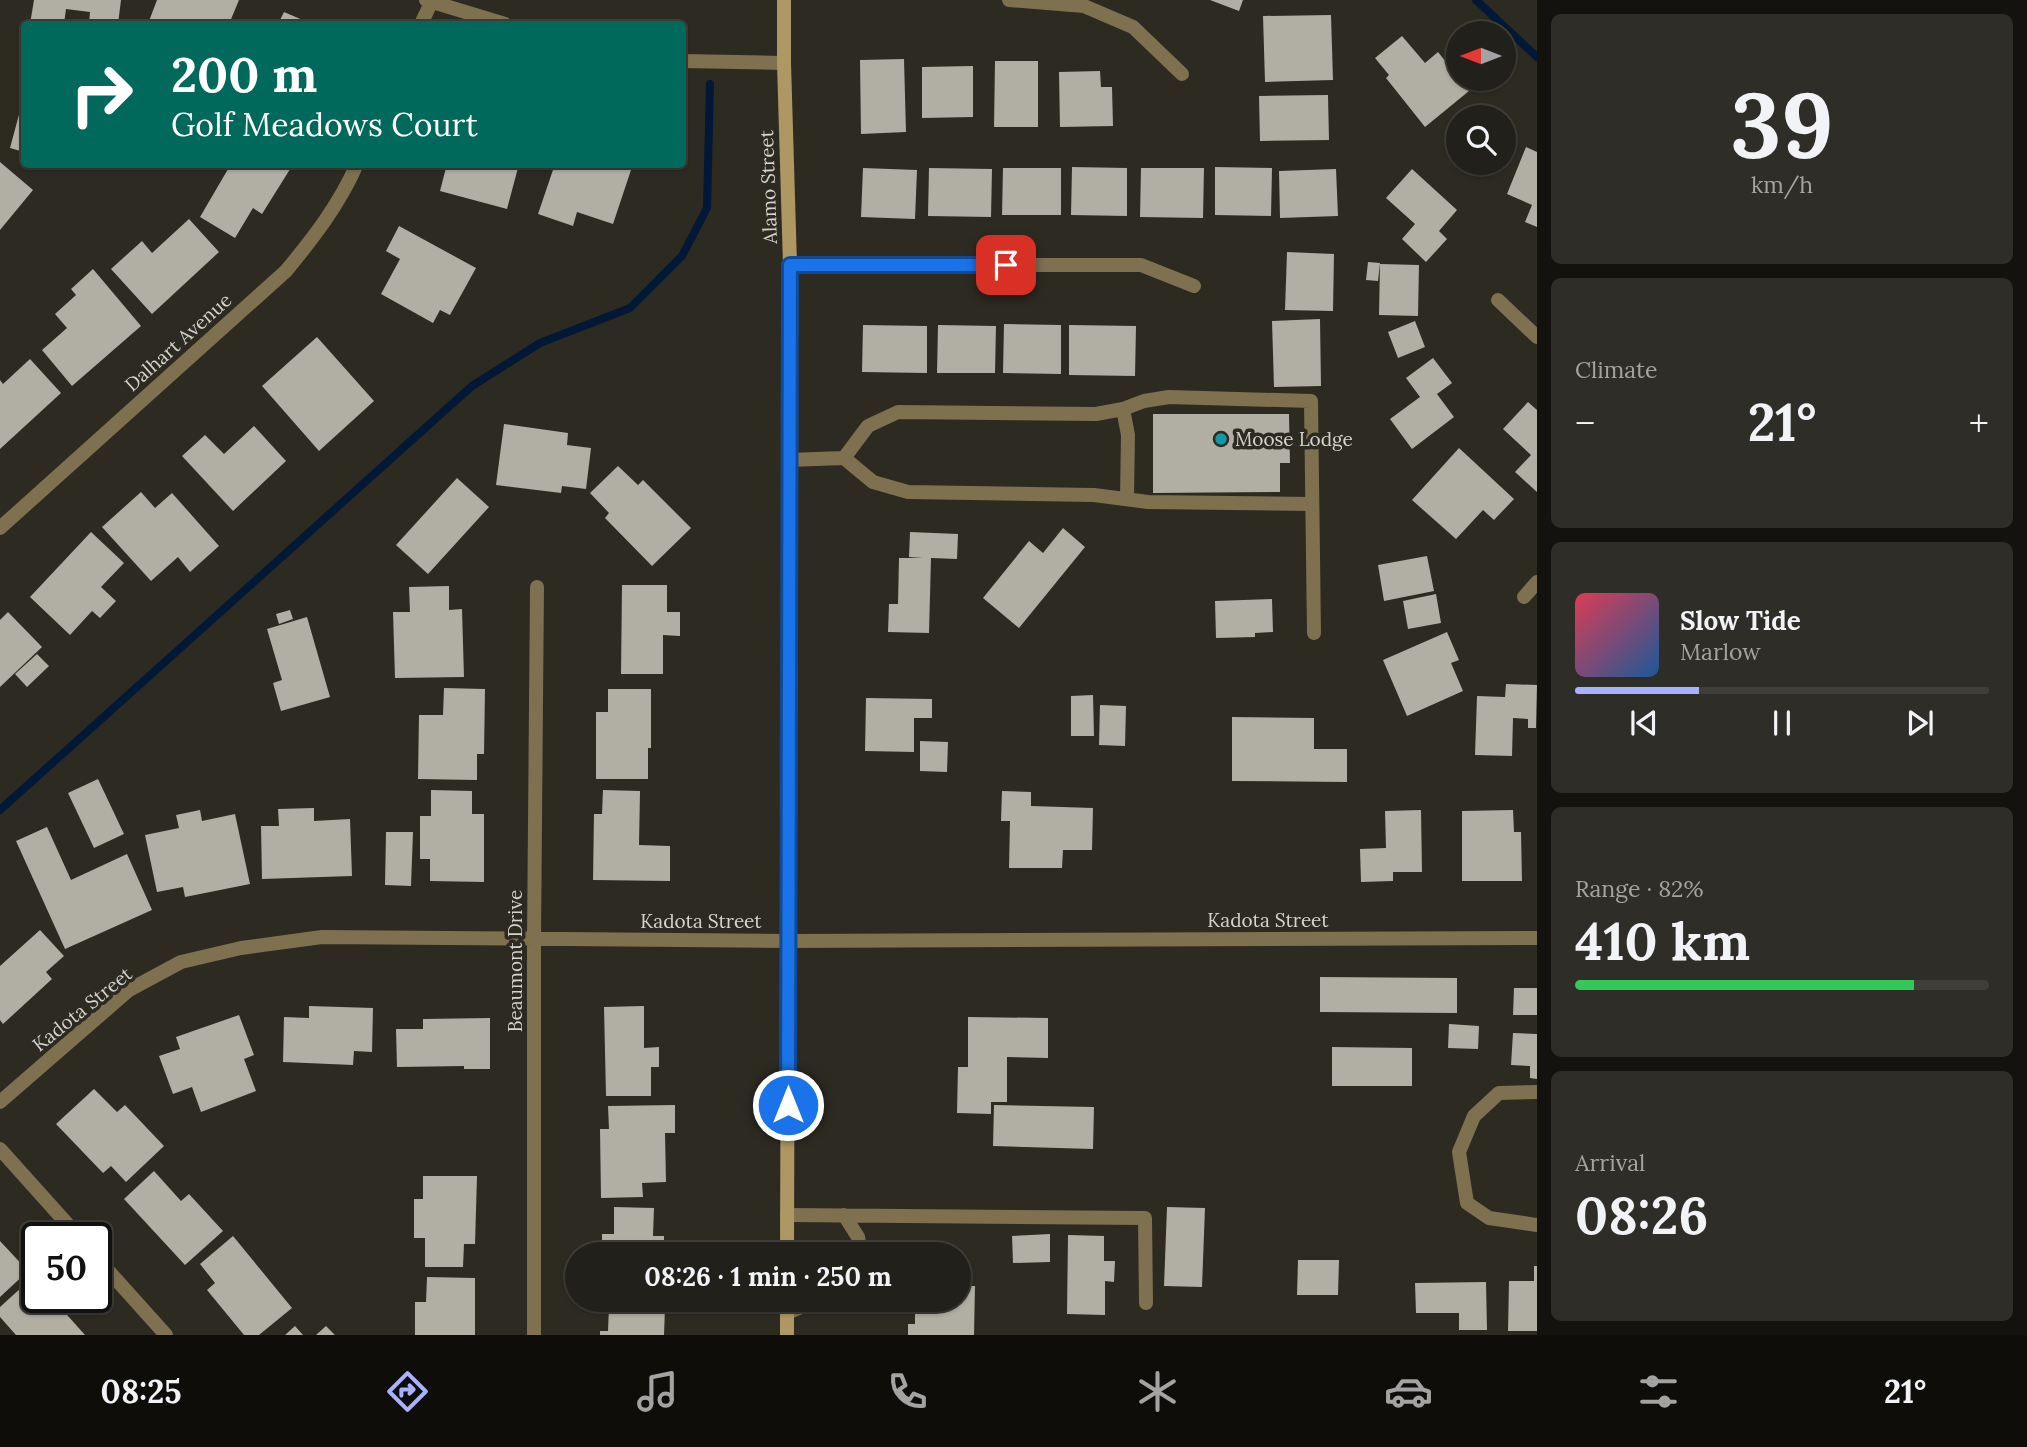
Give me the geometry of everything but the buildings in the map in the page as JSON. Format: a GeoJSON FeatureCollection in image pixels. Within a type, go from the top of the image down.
{"type":"FeatureCollection","features":[{"type":"Feature","properties":{"kind":"main road","name":"Alamo Street"},"geometry":{"type":"LineString","coordinates":[[784,0],[790,265],[787,1242]]}},
{"type":"Feature","properties":{"kind":"main road"},"geometry":{"type":"LineString","coordinates":[[787,1312],[787,1335]]}},
{"type":"Feature","properties":{"kind":"street"},"geometry":{"type":"LineString","coordinates":[[1009,0],[1084,6],[1133,27],[1182,74]]}},
{"type":"Feature","properties":{"kind":"street"},"geometry":{"type":"LineString","coordinates":[[422,21],[428,1],[495,21]]}},
{"type":"Feature","properties":{"kind":"street"},"geometry":{"type":"LineString","coordinates":[[686,61],[784,63]]}},
{"type":"Feature","properties":{"kind":"street","name":"Dalhart Avenue"},"geometry":{"type":"LineString","coordinates":[[0,528],[286,271],[320,230],[344,194],[355,168]]}},
{"type":"Feature","properties":{"kind":"street"},"geometry":{"type":"LineString","coordinates":[[790,265],[1141,265],[1194,286]]}},
{"type":"Feature","properties":{"kind":"street"},"geometry":{"type":"LineString","coordinates":[[1497,300],[1537,337]]}},
{"type":"Feature","properties":{"kind":"street"},"geometry":{"type":"LineString","coordinates":[[844,458],[868,426],[898,412],[1096,414],[1169,397],[1311,401],[1314,633]]}},
{"type":"Feature","properties":{"kind":"street"},"geometry":{"type":"LineString","coordinates":[[1123,409],[1128,435],[1127,498]]}},
{"type":"Feature","properties":{"kind":"street"},"geometry":{"type":"LineString","coordinates":[[788,460],[844,458],[873,482],[908,492],[1094,495],[1148,502],[1312,504]]}},
{"type":"Feature","properties":{"kind":"street"},"geometry":{"type":"LineString","coordinates":[[1524,597],[1537,582]]}},
{"type":"Feature","properties":{"kind":"street","name":"Beaumont Drive"},"geometry":{"type":"LineString","coordinates":[[534,1335],[537,587]]}},
{"type":"Feature","properties":{"kind":"street","name":"Kadota Street"},"geometry":{"type":"LineString","coordinates":[[0,1102],[129,990],[181,962],[241,948],[322,937],[788,941],[1537,938]]}},
{"type":"Feature","properties":{"kind":"street"},"geometry":{"type":"LineString","coordinates":[[1537,1092],[1499,1093],[1474,1116],[1459,1152],[1467,1203],[1489,1218],[1537,1225]]}},
{"type":"Feature","properties":{"kind":"street"},"geometry":{"type":"LineString","coordinates":[[0,1149],[66,1222]]}},
{"type":"Feature","properties":{"kind":"street"},"geometry":{"type":"LineString","coordinates":[[787,1214],[1145,1218],[1146,1303]]}},
{"type":"Feature","properties":{"kind":"street"},"geometry":{"type":"LineString","coordinates":[[844,1215],[859,1242]]}},
{"type":"Feature","properties":{"kind":"street"},"geometry":{"type":"LineString","coordinates":[[112,1274],[166,1335]]}},
{"type":"Feature","properties":{"kind":"waterway"},"geometry":{"type":"LineString","coordinates":[[1476,0],[1537,57]]}},
{"type":"Feature","properties":{"kind":"waterway"},"geometry":{"type":"LineString","coordinates":[[0,810],[472,386],[540,343],[630,308],[682,256],[707,208],[710,84]]}},
{"type":"Feature","properties":{"kind":"place","name":"Moose Lodge"},"geometry":{"type":"Point","coordinates":[1221,439]}},
{"type":"Feature","properties":{"kind":"route"},"geometry":{"type":"LineString","coordinates":[[788,1105],[790,265],[1006,265]]}}]}
